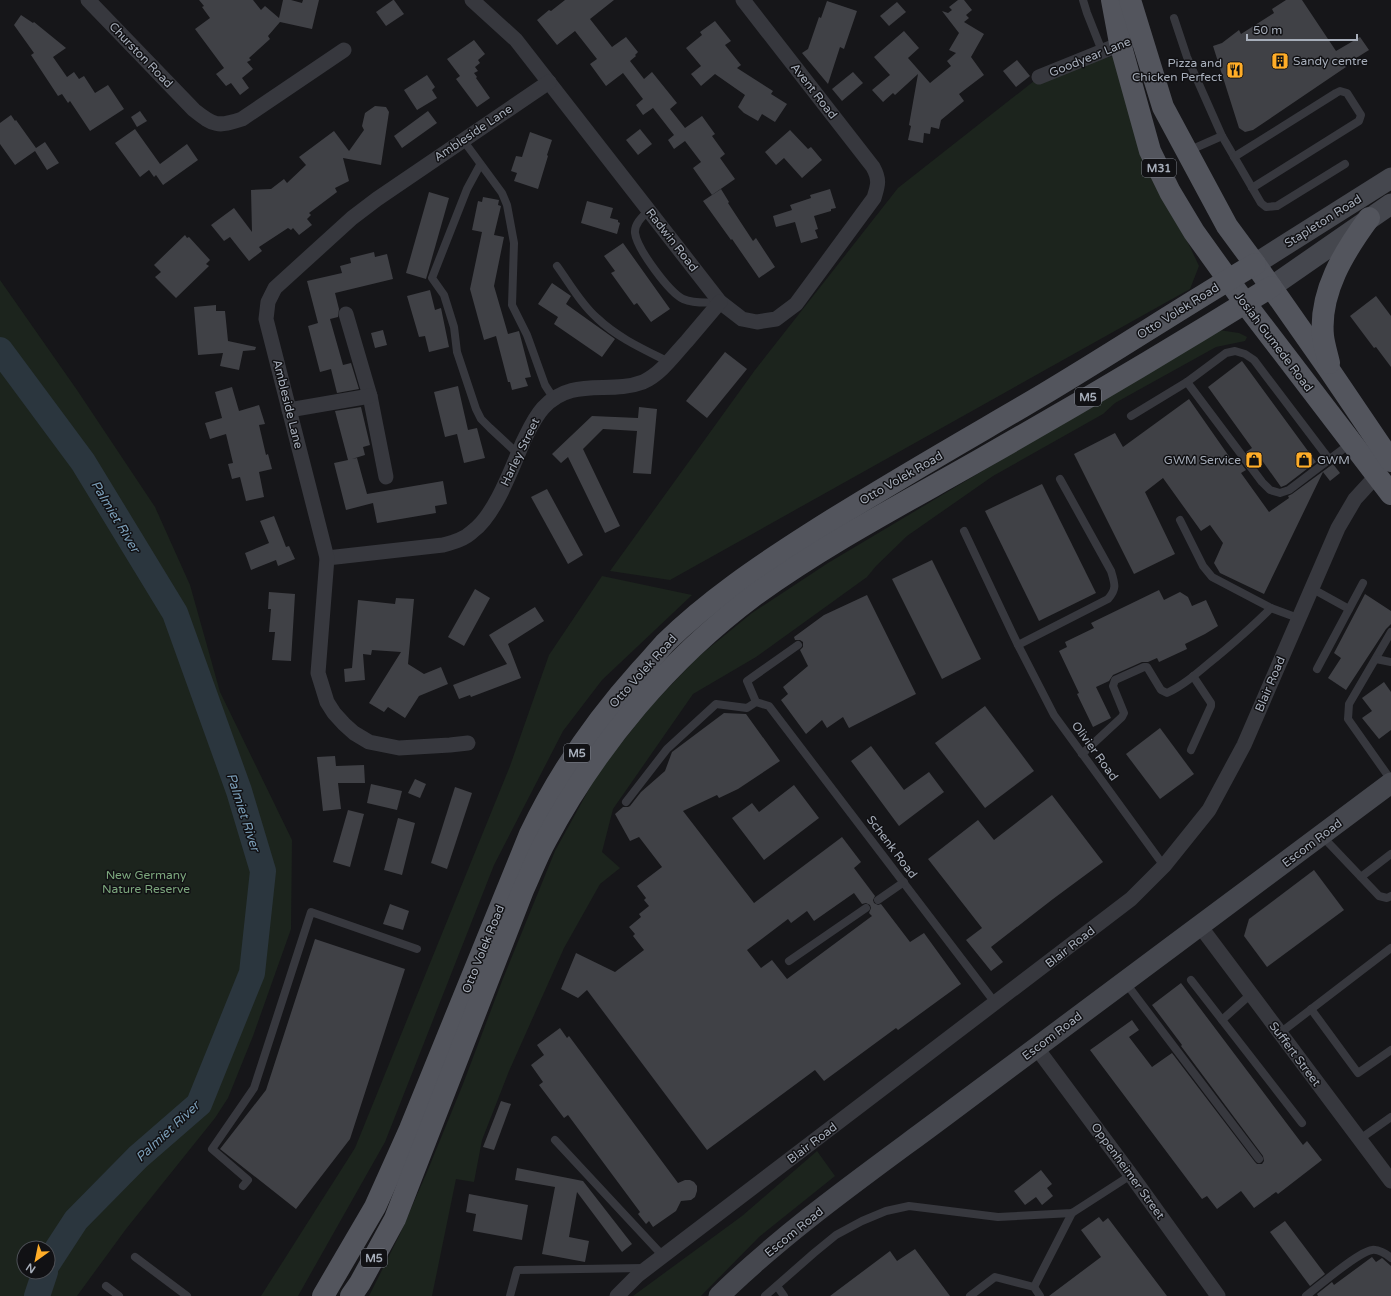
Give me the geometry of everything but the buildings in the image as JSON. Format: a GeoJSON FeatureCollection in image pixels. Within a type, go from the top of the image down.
{"type":"FeatureCollection","features":[{"type":"Feature","properties":{"kind":"main road","name":"Josiah Gumede Road"},"geometry":{"type":"LineString","coordinates":[[1112,0],[1111,47],[1150,151],[1170,192],[1194,232],[1228,280],[1352,443],[1384,468]]}},
{"type":"Feature","properties":{"kind":"main road","name":"Josiah Gumede Road"},"geometry":{"type":"LineString","coordinates":[[1130,0],[1140,37],[1163,107],[1227,226],[1330,371],[1384,468],[1391,494]]}},
{"type":"Feature","properties":{"kind":"main road"},"geometry":{"type":"LineString","coordinates":[[1330,371],[1323,336],[1324,313],[1330,283],[1344,255],[1369,218]]}},
{"type":"Feature","properties":{"kind":"main road","name":"M5"},"geometry":{"type":"LineString","coordinates":[[1228,280],[1255,264]]}},
{"type":"Feature","properties":{"kind":"main road","name":"Otto Volek Road"},"geometry":{"type":"LineString","coordinates":[[323,1296],[375,1207],[410,1129],[527,841],[545,801],[595,726],[625,688],[666,643],[745,576],[851,507],[1049,392],[1228,280]]}},
{"type":"Feature","properties":{"kind":"main road","name":"M5"},"geometry":{"type":"LineString","coordinates":[[1245,303],[1271,287]]}},
{"type":"Feature","properties":{"kind":"main road","name":"Otto Volek Road"},"geometry":{"type":"LineString","coordinates":[[351,1296],[360,1283],[395,1219],[524,890],[545,842],[580,782],[609,741],[673,666],[711,631],[755,596],[801,564],[866,524],[1057,415],[1245,303]]}},
{"type":"Feature","properties":{"kind":"street","name":"Churston Road"},"geometry":{"type":"LineString","coordinates":[[88,0],[194,110],[205,119],[215,124],[224,125],[242,119],[344,50]]}},
{"type":"Feature","properties":{"kind":"street","name":"Avent Road"},"geometry":{"type":"LineString","coordinates":[[743,0],[873,166],[878,176],[878,185]]}},
{"type":"Feature","properties":{"kind":"street","name":"Radwin Road"},"geometry":{"type":"LineString","coordinates":[[473,1],[516,40],[720,302],[742,319],[757,322],[776,319],[796,304],[874,198],[878,185]]}},
{"type":"Feature","properties":{"kind":"street","name":"Goodyear Lane"},"geometry":{"type":"LineString","coordinates":[[1039,77],[1111,47],[1140,37]]}},
{"type":"Feature","properties":{"kind":"street","name":"Ambleside Lane"},"geometry":{"type":"LineString","coordinates":[[468,743],[399,748],[369,742],[354,733],[334,712],[327,702],[318,673],[327,558],[266,319],[268,302],[275,288],[352,218],[377,199],[549,82]]}},
{"type":"Feature","properties":{"kind":"street","name":"Stapleton Road"},"geometry":{"type":"LineString","coordinates":[[1255,264],[1391,178]]}},
{"type":"Feature","properties":{"kind":"street","name":"Stapleton Road"},"geometry":{"type":"LineString","coordinates":[[1271,287],[1391,204]]}},
{"type":"Feature","properties":{"kind":"street","name":"Harley Street"},"geometry":{"type":"LineString","coordinates":[[327,558],[443,545],[460,539],[473,532],[484,521],[494,505],[533,421],[543,408],[563,394],[578,389],[628,386],[643,382],[669,362],[720,302]]}},
{"type":"Feature","properties":{"kind":"street"},"geometry":{"type":"LineString","coordinates":[[346,314],[370,396],[386,477]]}},
{"type":"Feature","properties":{"kind":"street"},"geometry":{"type":"LineString","coordinates":[[289,410],[370,396]]}},
{"type":"Feature","properties":{"kind":"street","name":"Blair Road"},"geometry":{"type":"LineString","coordinates":[[617,1296],[647,1268],[996,1004],[1131,899],[1164,866],[1209,810],[1244,745],[1338,528],[1355,499],[1384,468]]}},
{"type":"Feature","properties":{"kind":"street","name":"Escom Road"},"geometry":{"type":"LineString","coordinates":[[719,1296],[736,1279],[799,1226],[1036,1047],[1391,784]]}},
{"type":"Feature","properties":{"kind":"street","name":"Suffert Street"},"geometry":{"type":"LineString","coordinates":[[1200,926],[1360,1139],[1389,1175]]}},
{"type":"Feature","properties":{"kind":"street","name":"Oppenheimer Street"},"geometry":{"type":"LineString","coordinates":[[1036,1047],[1218,1296]]}},
{"type":"Feature","properties":{"kind":"lane"},"geometry":{"type":"LineString","coordinates":[[1084,0],[1087,13],[1111,47]]}},
{"type":"Feature","properties":{"kind":"lane"},"geometry":{"type":"LineString","coordinates":[[1174,18],[1187,57],[1222,136],[1261,203],[1266,207],[1277,206],[1345,164]]}},
{"type":"Feature","properties":{"kind":"lane"},"geometry":{"type":"LineString","coordinates":[[1234,157],[1340,91],[1347,93],[1354,104],[1360,115],[1357,123],[1252,188]]}},
{"type":"Feature","properties":{"kind":"lane"},"geometry":{"type":"LineString","coordinates":[[1187,151],[1222,136]]}},
{"type":"Feature","properties":{"kind":"lane"},"geometry":{"type":"LineString","coordinates":[[463,140],[502,194],[507,205],[514,243],[512,305],[526,335],[545,385],[554,399]]}},
{"type":"Feature","properties":{"kind":"lane"},"geometry":{"type":"LineString","coordinates":[[480,164],[467,189],[432,278],[444,295],[454,328],[457,352],[476,409],[481,419],[518,454]]}},
{"type":"Feature","properties":{"kind":"lane"},"geometry":{"type":"LineString","coordinates":[[649,210],[636,226],[635,233],[652,266],[664,282],[674,293],[684,299],[708,303],[720,302]]}},
{"type":"Feature","properties":{"kind":"lane"},"geometry":{"type":"LineString","coordinates":[[557,266],[596,318],[625,340],[669,362]]}},
{"type":"Feature","properties":{"kind":"lane"},"geometry":{"type":"LineString","coordinates":[[1131,416],[1187,382],[1226,353],[1235,351],[1245,354],[1254,360],[1329,459]]}},
{"type":"Feature","properties":{"kind":"lane"},"geometry":{"type":"LineString","coordinates":[[1187,382],[1262,482],[1270,490],[1280,493],[1290,490],[1352,443]]}},
{"type":"Feature","properties":{"kind":"lane"},"geometry":{"type":"LineString","coordinates":[[1018,644],[1108,599],[1113,593],[1115,584],[1111,571],[1060,479]]}},
{"type":"Feature","properties":{"kind":"lane"},"geometry":{"type":"LineString","coordinates":[[1180,520],[1203,566],[1212,577],[1271,608],[1298,618]]}},
{"type":"Feature","properties":{"kind":"lane","name":"Olivier Road"},"geometry":{"type":"LineString","coordinates":[[964,531],[1054,715],[1164,866]]}},
{"type":"Feature","properties":{"kind":"lane"},"geometry":{"type":"LineString","coordinates":[[1317,669],[1363,583]]}},
{"type":"Feature","properties":{"kind":"lane"},"geometry":{"type":"LineString","coordinates":[[1311,588],[1349,609]]}},
{"type":"Feature","properties":{"kind":"lane"},"geometry":{"type":"LineString","coordinates":[[1082,754],[1122,717],[1124,713],[1113,686],[1115,680],[1147,667],[1161,690],[1167,693],[1193,676],[1243,635],[1271,608]]}},
{"type":"Feature","properties":{"kind":"lane"},"geometry":{"type":"LineString","coordinates":[[1391,632],[1349,704],[1348,719],[1391,780]]}},
{"type":"Feature","properties":{"kind":"lane"},"geometry":{"type":"LineString","coordinates":[[626,802],[667,748],[716,704],[747,708],[756,702],[747,681],[798,645]]}},
{"type":"Feature","properties":{"kind":"lane"},"geometry":{"type":"LineString","coordinates":[[1376,659],[1391,662]]}},
{"type":"Feature","properties":{"kind":"lane"},"geometry":{"type":"LineString","coordinates":[[1191,750],[1211,706],[1211,703],[1193,676]]}},
{"type":"Feature","properties":{"kind":"lane","name":"Schenk Road"},"geometry":{"type":"LineString","coordinates":[[756,702],[769,706],[996,1004]]}},
{"type":"Feature","properties":{"kind":"lane"},"geometry":{"type":"LineString","coordinates":[[1321,836],[1379,896],[1387,898],[1391,896]]}},
{"type":"Feature","properties":{"kind":"lane"},"geometry":{"type":"LineString","coordinates":[[1361,877],[1391,854]]}},
{"type":"Feature","properties":{"kind":"lane"},"geometry":{"type":"LineString","coordinates":[[878,900],[904,882]]}},
{"type":"Feature","properties":{"kind":"lane"},"geometry":{"type":"LineString","coordinates":[[789,961],[866,908]]}},
{"type":"Feature","properties":{"kind":"lane"},"geometry":{"type":"LineString","coordinates":[[243,1186],[248,1180],[212,1149],[254,1088],[311,912],[418,949]]}},
{"type":"Feature","properties":{"kind":"lane"},"geometry":{"type":"LineString","coordinates":[[1280,1033],[1391,948]]}},
{"type":"Feature","properties":{"kind":"lane"},"geometry":{"type":"LineString","coordinates":[[1191,980],[1302,1123]]}},
{"type":"Feature","properties":{"kind":"lane"},"geometry":{"type":"LineString","coordinates":[[1124,982],[1260,1159]]}},
{"type":"Feature","properties":{"kind":"lane"},"geometry":{"type":"LineString","coordinates":[[1222,1020],[1251,994]]}},
{"type":"Feature","properties":{"kind":"lane"},"geometry":{"type":"LineString","coordinates":[[1311,1009],[1358,1073],[1391,1050]]}},
{"type":"Feature","properties":{"kind":"lane"},"geometry":{"type":"LineString","coordinates":[[1360,1139],[1391,1117]]}},
{"type":"Feature","properties":{"kind":"lane"},"geometry":{"type":"LineString","coordinates":[[555,1140],[663,1256]]}},
{"type":"Feature","properties":{"kind":"lane"},"geometry":{"type":"LineString","coordinates":[[765,1296],[814,1253],[836,1236],[862,1221],[886,1211],[909,1206],[998,1218],[1072,1213],[1131,1175]]}},
{"type":"Feature","properties":{"kind":"lane"},"geometry":{"type":"LineString","coordinates":[[1034,1287],[1072,1213]]}},
{"type":"Feature","properties":{"kind":"lane"},"geometry":{"type":"LineString","coordinates":[[1306,1296],[1360,1254],[1372,1250],[1382,1252],[1391,1258]]}},
{"type":"Feature","properties":{"kind":"lane"},"geometry":{"type":"LineString","coordinates":[[135,1257],[187,1296]]}},
{"type":"Feature","properties":{"kind":"lane"},"geometry":{"type":"LineString","coordinates":[[510,1296],[517,1270],[647,1268]]}},
{"type":"Feature","properties":{"kind":"lane"},"geometry":{"type":"LineString","coordinates":[[970,1296],[996,1277],[1034,1287],[1040,1296]]}},
{"type":"Feature","properties":{"kind":"lane"},"geometry":{"type":"LineString","coordinates":[[106,1286],[119,1296]]}},
{"type":"Feature","properties":{"kind":"lane"},"geometry":{"type":"LineString","coordinates":[[777,1286],[784,1296]]}},
{"type":"Feature","properties":{"kind":"green space"},"geometry":{"type":"Polygon","coordinates":[[[1119,54],[1147,156],[1199,266],[1190,289],[670,580],[610,571],[755,370],[898,188],[1034,81],[1119,54]]]}},
{"type":"Feature","properties":{"kind":"green space","name":"New Germany Nature Reserve"},"geometry":{"type":"Polygon","coordinates":[[[0,280],[77,390],[155,507],[190,585],[220,692],[292,840],[291,929],[253,1036],[228,1098],[215,1118],[126,1229],[77,1296],[0,1296],[0,280]]]}},
{"type":"Feature","properties":{"kind":"green space"},"geometry":{"type":"Polygon","coordinates":[[[1219,330],[1239,333],[1247,337],[1245,341],[1216,347],[1115,403],[1103,414],[993,476],[907,536],[876,566],[867,577],[756,657],[693,694],[613,809],[602,852],[620,868],[600,884],[564,948],[509,1071],[482,1140],[474,1182],[456,1179],[432,1296],[369,1296],[400,1234],[427,1172],[555,851],[599,771],[651,706],[698,657],[752,613],[828,563],[1219,330]]]}},
{"type":"Feature","properties":{"kind":"green space"},"geometry":{"type":"Polygon","coordinates":[[[602,576],[692,595],[602,680],[563,731],[494,865],[385,1142],[298,1296],[261,1296],[355,1148],[510,766],[549,655],[602,576]]]}},
{"type":"Feature","properties":{"kind":"green space"},"geometry":{"type":"Polygon","coordinates":[[[817,1151],[835,1176],[759,1237],[701,1296],[633,1296],[742,1216],[817,1151]]]}},
{"type":"Feature","properties":{"kind":"waterway","name":"Palmiet River"},"geometry":{"type":"LineString","coordinates":[[0,350],[83,462],[175,613],[239,791],[263,871],[252,973],[199,1104],[138,1157],[76,1220],[56,1251]]}},
{"type":"Feature","properties":{"kind":"waterway","name":"Palmiet River"},"geometry":{"type":"LineString","coordinates":[[37,1296],[42,1280]]}},
{"type":"Feature","properties":{"kind":"place","name":"Sandy centre"},"geometry":{"type":"Point","coordinates":[1280,61]}},
{"type":"Feature","properties":{"kind":"place","name":"Pizza and Chicken Perfect"},"geometry":{"type":"Point","coordinates":[1235,70]}},
{"type":"Feature","properties":{"kind":"place","name":"GWM Service"},"geometry":{"type":"Point","coordinates":[1254,460]}},
{"type":"Feature","properties":{"kind":"place","name":"GWM"},"geometry":{"type":"Point","coordinates":[1304,460]}}]}
